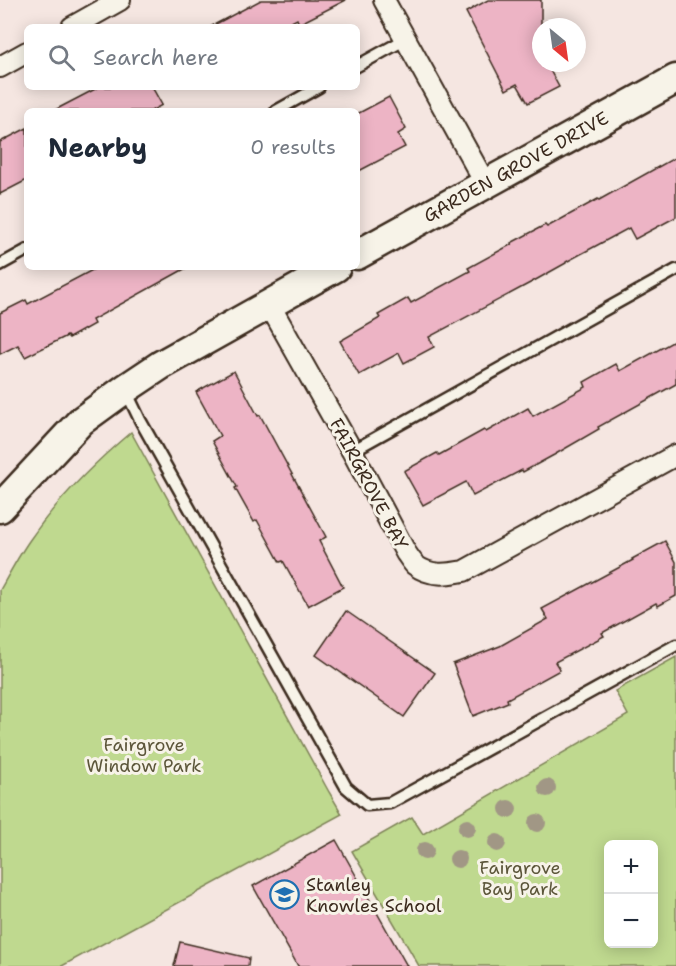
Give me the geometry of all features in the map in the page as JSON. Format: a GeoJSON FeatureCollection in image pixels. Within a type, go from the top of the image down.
{"type":"FeatureCollection","features":[{"type":"Feature","properties":{"kind":"street"},"geometry":{"type":"LineString","coordinates":[[77,24],[120,0]]}},
{"type":"Feature","properties":{"kind":"street"},"geometry":{"type":"LineString","coordinates":[[384,0],[485,183]]}},
{"type":"Feature","properties":{"kind":"street"},"geometry":{"type":"LineString","coordinates":[[0,67],[24,54]]}},
{"type":"Feature","properties":{"kind":"street","name":"GARDEN GROVE DRIVE"},"geometry":{"type":"LineString","coordinates":[[360,253],[676,79]]}},
{"type":"Feature","properties":{"kind":"street"},"geometry":{"type":"LineString","coordinates":[[0,508],[81,421],[125,389],[161,364],[331,270]]}},
{"type":"Feature","properties":{"kind":"street","name":"FAIRGROVE BAY"},"geometry":{"type":"LineString","coordinates":[[269,304],[352,451],[406,553],[415,565],[429,572],[444,575],[464,571],[676,455]]}},
{"type":"Feature","properties":{"kind":"lane"},"geometry":{"type":"LineString","coordinates":[[360,64],[406,39]]}},
{"type":"Feature","properties":{"kind":"lane"},"geometry":{"type":"LineString","coordinates":[[281,108],[314,90]]}},
{"type":"Feature","properties":{"kind":"lane"},"geometry":{"type":"LineString","coordinates":[[0,266],[24,252]]}},
{"type":"Feature","properties":{"kind":"lane"},"geometry":{"type":"LineString","coordinates":[[352,451],[676,270]]}},
{"type":"Feature","properties":{"kind":"lane"},"geometry":{"type":"LineString","coordinates":[[125,389],[140,420],[346,787],[367,805],[390,803],[676,645]]}},
{"type":"Feature","properties":{"kind":"green space","name":"Fairgrove Window Park"},"geometry":{"type":"Polygon","coordinates":[[[131,432],[342,814],[62,966],[0,966],[0,590],[25,547],[51,511],[89,470],[131,432]]]}},
{"type":"Feature","properties":{"kind":"green space","name":"Fairgrove Bay Park"},"geometry":{"type":"Polygon","coordinates":[[[676,657],[676,966],[419,966],[352,851],[412,817],[423,834],[628,715],[615,691],[676,657]]]}},
{"type":"Feature","properties":{"kind":"building"},"geometry":{"type":"Polygon","coordinates":[[[261,0],[346,0],[299,24],[297,19],[288,24],[216,24],[261,0]]]}},
{"type":"Feature","properties":{"kind":"building"},"geometry":{"type":"Polygon","coordinates":[[[488,0],[541,0],[541,18],[532,18],[532,72],[551,72],[559,87],[528,103],[517,84],[506,90],[466,12],[488,0]]]}},
{"type":"Feature","properties":{"kind":"building"},"geometry":{"type":"Polygon","coordinates":[[[93,90],[154,90],[162,105],[156,108],[59,108],[93,90]]]}},
{"type":"Feature","properties":{"kind":"building"},"geometry":{"type":"Polygon","coordinates":[[[389,97],[406,129],[398,134],[405,147],[360,170],[360,112],[389,97]]]}},
{"type":"Feature","properties":{"kind":"building"},"geometry":{"type":"Polygon","coordinates":[[[24,130],[24,182],[0,194],[0,142],[24,130]]]}},
{"type":"Feature","properties":{"kind":"building"},"geometry":{"type":"Polygon","coordinates":[[[676,157],[676,217],[635,239],[629,228],[429,337],[434,347],[404,363],[399,353],[359,375],[340,341],[380,318],[378,315],[408,298],[411,303],[470,271],[468,268],[511,243],[599,200],[676,157]]]}},
{"type":"Feature","properties":{"kind":"building"},"geometry":{"type":"Polygon","coordinates":[[[92,270],[183,270],[92,320],[94,324],[69,338],[67,336],[25,357],[18,345],[0,354],[0,313],[26,300],[28,304],[92,270]]]}},
{"type":"Feature","properties":{"kind":"building"},"geometry":{"type":"Polygon","coordinates":[[[676,340],[676,384],[598,427],[599,429],[554,455],[473,496],[466,482],[423,505],[404,471],[484,430],[486,432],[528,408],[533,416],[586,387],[584,382],[616,364],[620,371],[676,340]]]}},
{"type":"Feature","properties":{"kind":"building"},"geometry":{"type":"Polygon","coordinates":[[[234,371],[326,537],[319,541],[343,587],[308,606],[283,561],[280,562],[257,520],[254,522],[235,488],[237,487],[212,441],[220,436],[196,392],[234,371]]]}},
{"type":"Feature","properties":{"kind":"building"},"geometry":{"type":"Polygon","coordinates":[[[665,541],[676,562],[676,596],[658,606],[656,603],[602,633],[604,636],[555,662],[560,670],[507,699],[508,702],[473,716],[453,664],[500,646],[548,619],[542,609],[665,541]]]}},
{"type":"Feature","properties":{"kind":"building"},"geometry":{"type":"Polygon","coordinates":[[[346,611],[435,673],[404,717],[316,655],[346,611]]]}},
{"type":"Feature","properties":{"kind":"building"},"geometry":{"type":"Polygon","coordinates":[[[336,840],[407,966],[298,966],[253,886],[336,840]]]}},
{"type":"Feature","properties":{"kind":"building"},"geometry":{"type":"Polygon","coordinates":[[[180,942],[249,958],[248,966],[174,966],[180,942]]]}},
{"type":"Feature","properties":{"kind":"place","name":"Stanley Knowles School"},"geometry":{"type":"Point","coordinates":[285,895]}}]}
